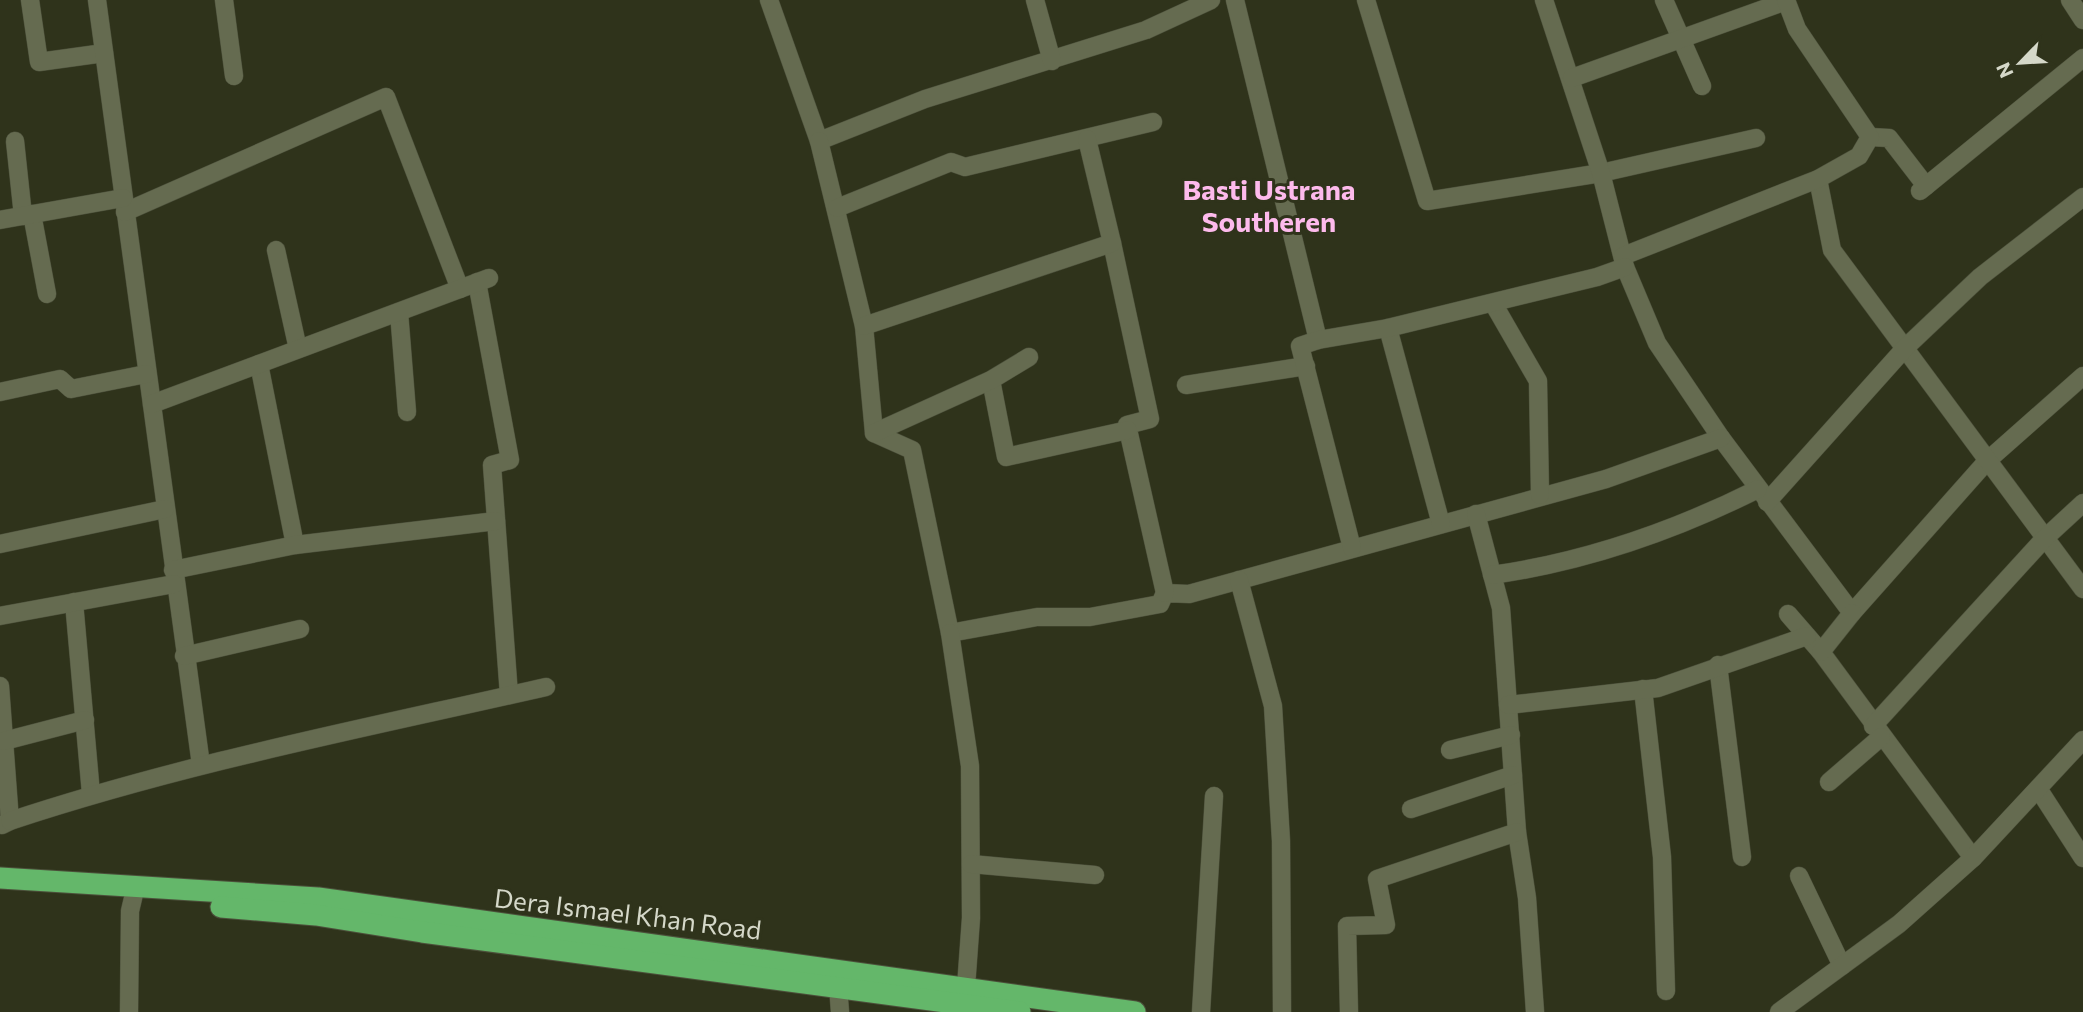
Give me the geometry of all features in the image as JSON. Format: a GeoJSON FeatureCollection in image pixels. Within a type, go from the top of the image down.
{"type":"FeatureCollection","features":[{"type":"Feature","properties":{"kind":"highway","name":"Dera Ismael Khan Road"},"geometry":{"type":"LineString","coordinates":[[0,878],[318,898],[425,915],[966,986],[1136,1012]]}},
{"type":"Feature","properties":{"kind":"highway","name":"Dera Ismael Khan Road"},"geometry":{"type":"LineString","coordinates":[[112,887],[157,901],[316,915],[422,932],[1020,1012]]}},
{"type":"Feature","properties":{"kind":"street"},"geometry":{"type":"LineString","coordinates":[[30,0],[39,62],[104,53]]}},
{"type":"Feature","properties":{"kind":"street"},"geometry":{"type":"LineString","coordinates":[[97,0],[184,656],[201,765]]}},
{"type":"Feature","properties":{"kind":"street"},"geometry":{"type":"LineString","coordinates":[[224,0],[234,76]]}},
{"type":"Feature","properties":{"kind":"street"},"geometry":{"type":"LineString","coordinates":[[769,0],[819,141],[837,208],[864,326],[874,433]]}},
{"type":"Feature","properties":{"kind":"street"},"geometry":{"type":"LineString","coordinates":[[1035,0],[1052,61]]}},
{"type":"Feature","properties":{"kind":"street"},"geometry":{"type":"LineString","coordinates":[[819,141],[925,99],[1146,30],[1211,0]]}},
{"type":"Feature","properties":{"kind":"street"},"geometry":{"type":"LineString","coordinates":[[1235,0],[1318,340]]}},
{"type":"Feature","properties":{"kind":"street"},"geometry":{"type":"LineString","coordinates":[[1366,0],[1427,201],[1601,173],[1756,138]]}},
{"type":"Feature","properties":{"kind":"street"},"geometry":{"type":"LineString","coordinates":[[1544,0],[1572,78],[1624,261],[1657,343],[1762,496],[1852,613]]}},
{"type":"Feature","properties":{"kind":"street"},"geometry":{"type":"LineString","coordinates":[[1664,0],[1702,86]]}},
{"type":"Feature","properties":{"kind":"street"},"geometry":{"type":"LineString","coordinates":[[1572,78],[1786,0],[1797,29],[1870,137]]}},
{"type":"Feature","properties":{"kind":"street"},"geometry":{"type":"LineString","coordinates":[[2070,0],[2083,20]]}},
{"type":"Feature","properties":{"kind":"street"},"geometry":{"type":"LineString","coordinates":[[1870,137],[1889,138],[1923,189],[2083,58]]}},
{"type":"Feature","properties":{"kind":"street"},"geometry":{"type":"LineString","coordinates":[[0,220],[124,205],[386,97],[475,283],[510,460],[492,465],[509,695]]}},
{"type":"Feature","properties":{"kind":"street"},"geometry":{"type":"LineString","coordinates":[[837,208],[951,162],[965,167],[1153,122]]}},
{"type":"Feature","properties":{"kind":"street"},"geometry":{"type":"LineString","coordinates":[[1352,548],[1300,346],[1318,340],[1388,328],[1597,277],[1624,261],[1818,178],[1859,156],[1870,137]]}},
{"type":"Feature","properties":{"kind":"street"},"geometry":{"type":"LineString","coordinates":[[950,633],[1037,617],[1090,617],[1160,604],[1165,593],[1127,425],[1150,419],[1087,138]]}},
{"type":"Feature","properties":{"kind":"street"},"geometry":{"type":"LineString","coordinates":[[15,141],[27,215],[47,294]]}},
{"type":"Feature","properties":{"kind":"street"},"geometry":{"type":"LineString","coordinates":[[1818,178],[1832,250],[2083,589]]}},
{"type":"Feature","properties":{"kind":"street"},"geometry":{"type":"LineString","coordinates":[[1492,575],[1550,567],[1600,554],[1762,496],[1905,348],[1980,277],[2083,197]]}},
{"type":"Feature","properties":{"kind":"street"},"geometry":{"type":"LineString","coordinates":[[864,326],[1112,243]]}},
{"type":"Feature","properties":{"kind":"street"},"geometry":{"type":"LineString","coordinates":[[276,250],[298,349]]}},
{"type":"Feature","properties":{"kind":"street"},"geometry":{"type":"LineString","coordinates":[[152,404],[475,283]]}},
{"type":"Feature","properties":{"kind":"street"},"geometry":{"type":"LineString","coordinates":[[1493,303],[1538,381],[1540,495]]}},
{"type":"Feature","properties":{"kind":"street"},"geometry":{"type":"LineString","coordinates":[[399,312],[407,412]]}},
{"type":"Feature","properties":{"kind":"street"},"geometry":{"type":"LineString","coordinates":[[1388,328],[1441,524]]}},
{"type":"Feature","properties":{"kind":"street"},"geometry":{"type":"LineString","coordinates":[[874,433],[990,380],[1029,357]]}},
{"type":"Feature","properties":{"kind":"street"},"geometry":{"type":"LineString","coordinates":[[259,364],[295,545]]}},
{"type":"Feature","properties":{"kind":"street"},"geometry":{"type":"LineString","coordinates":[[1186,385],[1306,366]]}},
{"type":"Feature","properties":{"kind":"street"},"geometry":{"type":"LineString","coordinates":[[0,392],[60,379],[71,388],[146,374]]}},
{"type":"Feature","properties":{"kind":"street"},"geometry":{"type":"LineString","coordinates":[[1821,652],[1852,613],[1987,461],[2083,376]]}},
{"type":"Feature","properties":{"kind":"street"},"geometry":{"type":"LineString","coordinates":[[990,380],[1006,457],[1128,430]]}},
{"type":"Feature","properties":{"kind":"street"},"geometry":{"type":"LineString","coordinates":[[874,433],[912,450],[950,633],[970,766],[971,918],[966,986]]}},
{"type":"Feature","properties":{"kind":"street"},"geometry":{"type":"LineString","coordinates":[[1165,593],[1189,594],[1540,495],[1606,479],[1721,438]]}},
{"type":"Feature","properties":{"kind":"street"},"geometry":{"type":"LineString","coordinates":[[1829,782],[1877,731],[2044,539],[2083,503]]}},
{"type":"Feature","properties":{"kind":"street"},"geometry":{"type":"LineString","coordinates":[[0,544],[165,509]]}},
{"type":"Feature","properties":{"kind":"street"},"geometry":{"type":"LineString","coordinates":[[1476,514],[1501,608],[1517,832],[1527,898],[1535,1012]]}},
{"type":"Feature","properties":{"kind":"street"},"geometry":{"type":"LineString","coordinates":[[0,616],[74,602],[295,545],[496,521]]}},
{"type":"Feature","properties":{"kind":"street"},"geometry":{"type":"LineString","coordinates":[[1239,580],[1273,706],[1281,841],[1282,1012]]}},
{"type":"Feature","properties":{"kind":"street"},"geometry":{"type":"LineString","coordinates":[[74,602],[91,794]]}},
{"type":"Feature","properties":{"kind":"street"},"geometry":{"type":"LineString","coordinates":[[1788,614],[1821,652],[1973,858]]}},
{"type":"Feature","properties":{"kind":"street"},"geometry":{"type":"LineString","coordinates":[[184,656],[300,629]]}},
{"type":"Feature","properties":{"kind":"street"},"geometry":{"type":"LineString","coordinates":[[1508,705],[1658,688],[1807,636]]}},
{"type":"Feature","properties":{"kind":"street"},"geometry":{"type":"LineString","coordinates":[[1718,666],[1742,857]]}},
{"type":"Feature","properties":{"kind":"street"},"geometry":{"type":"LineString","coordinates":[[0,686],[5,824],[91,794],[201,765],[546,687]]}},
{"type":"Feature","properties":{"kind":"street"},"geometry":{"type":"LineString","coordinates":[[1643,689],[1662,858],[1666,991]]}},
{"type":"Feature","properties":{"kind":"street"},"geometry":{"type":"LineString","coordinates":[[4,741],[85,720]]}},
{"type":"Feature","properties":{"kind":"street"},"geometry":{"type":"LineString","coordinates":[[1450,750],[1511,735]]}},
{"type":"Feature","properties":{"kind":"street"},"geometry":{"type":"LineString","coordinates":[[1779,1012],[1899,924],[1973,858],[2083,740]]}},
{"type":"Feature","properties":{"kind":"street"},"geometry":{"type":"LineString","coordinates":[[1411,809],[1513,775]]}},
{"type":"Feature","properties":{"kind":"street"},"geometry":{"type":"LineString","coordinates":[[2039,790],[2083,858]]}},
{"type":"Feature","properties":{"kind":"street"},"geometry":{"type":"LineString","coordinates":[[1202,1012],[1214,796]]}},
{"type":"Feature","properties":{"kind":"street"},"geometry":{"type":"LineString","coordinates":[[1349,1012],[1347,926],[1386,925],[1377,878],[1517,832]]}},
{"type":"Feature","properties":{"kind":"street"},"geometry":{"type":"LineString","coordinates":[[971,864],[1095,875]]}},
{"type":"Feature","properties":{"kind":"street"},"geometry":{"type":"LineString","coordinates":[[1799,876],[1842,966]]}},
{"type":"Feature","properties":{"kind":"street"},"geometry":{"type":"LineString","coordinates":[[129,1012],[130,911],[134,894]]}},
{"type":"Feature","properties":{"kind":"street"},"geometry":{"type":"LineString","coordinates":[[838,986],[840,1012]]}},
{"type":"Feature","properties":{"kind":"district","name":"Basti Ustrana Southeren"},"geometry":{"type":"Point","coordinates":[1269,205]}}]}
